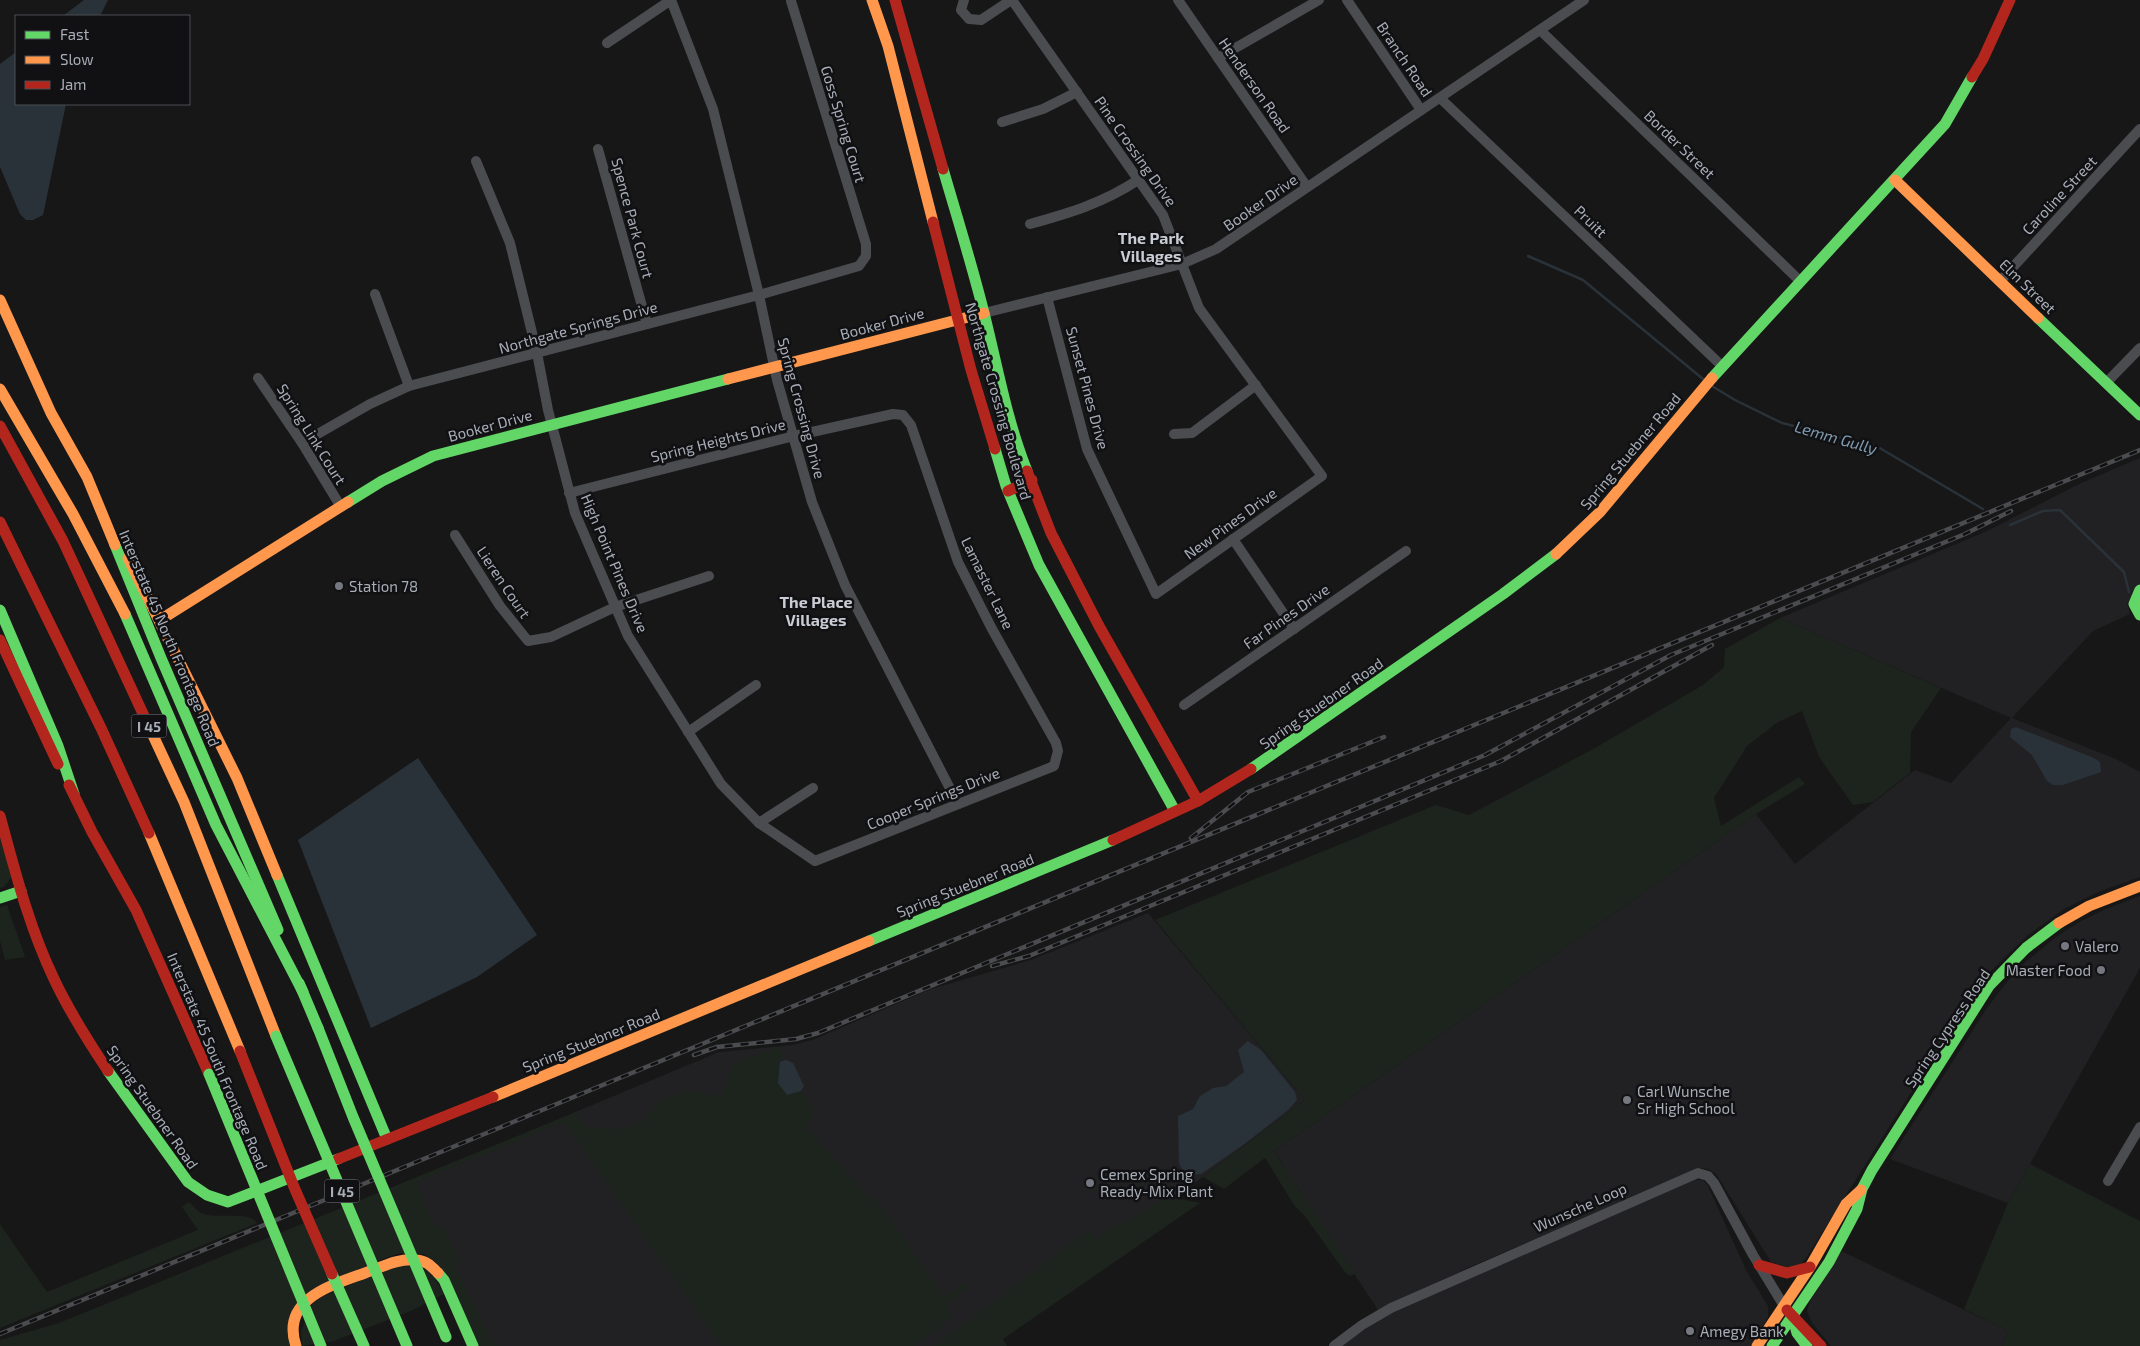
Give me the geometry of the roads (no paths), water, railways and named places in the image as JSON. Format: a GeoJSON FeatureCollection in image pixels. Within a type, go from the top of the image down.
{"type":"FeatureCollection","features":[{"type":"Feature","properties":{"kind":"main road","name":"Northgate Crossing Boulevard"},"geometry":{"type":"LineString","coordinates":[[872,0],[888,46],[903,101],[971,370],[1008,491],[1039,565],[1175,811]]}},
{"type":"Feature","properties":{"kind":"main road","name":"Northgate Crossing Boulevard"},"geometry":{"type":"LineString","coordinates":[[895,0],[984,313],[998,380],[1014,439],[1032,480],[1051,533],[1102,631],[1198,801]]}},
{"type":"Feature","properties":{"kind":"main road","name":"Spring Stuebner Road"},"geometry":{"type":"LineString","coordinates":[[0,816],[21,891],[55,979],[96,1053],[188,1182],[204,1195],[218,1201],[228,1202],[424,1126],[832,955],[1099,846],[1198,801],[1272,756],[1503,594],[1554,556],[1600,512],[1722,366],[1799,280],[1895,180],[1945,124],[1983,59],[2010,0]]}},
{"type":"Feature","properties":{"kind":"main road"},"geometry":{"type":"LineString","coordinates":[[903,101],[922,96]]}},
{"type":"Feature","properties":{"kind":"main road","name":"Elm Street"},"geometry":{"type":"LineString","coordinates":[[1895,180],[2140,415]]}},
{"type":"Feature","properties":{"kind":"main road","name":"Interstate 45 North Frontage Road"},"geometry":{"type":"LineString","coordinates":[[0,300],[51,412],[86,477],[303,992]]}},
{"type":"Feature","properties":{"kind":"main road","name":"Booker Drive"},"geometry":{"type":"LineString","coordinates":[[160,620],[399,471],[433,456],[984,313]]}},
{"type":"Feature","properties":{"kind":"main road"},"geometry":{"type":"LineString","coordinates":[[0,389],[76,518],[140,645],[206,801],[235,864],[303,992],[356,1126],[448,1342]]}},
{"type":"Feature","properties":{"kind":"main road","name":"I 45"},"geometry":{"type":"LineString","coordinates":[[0,426],[63,541],[184,802],[276,1036],[407,1346]]}},
{"type":"Feature","properties":{"kind":"main road"},"geometry":{"type":"LineString","coordinates":[[86,477],[160,620],[237,778],[387,1139]]}},
{"type":"Feature","properties":{"kind":"main road"},"geometry":{"type":"LineString","coordinates":[[1008,491],[1032,480]]}},
{"type":"Feature","properties":{"kind":"main road","name":"I 45"},"geometry":{"type":"LineString","coordinates":[[0,522],[102,728],[154,845],[240,1051],[294,1187],[364,1346]]}},
{"type":"Feature","properties":{"kind":"main road"},"geometry":{"type":"LineString","coordinates":[[2140,590],[2134,604],[2140,615]]}},
{"type":"Feature","properties":{"kind":"main road"},"geometry":{"type":"LineString","coordinates":[[0,610],[58,746],[74,794]]}},
{"type":"Feature","properties":{"kind":"main road"},"geometry":{"type":"LineString","coordinates":[[1083,642],[1102,631]]}},
{"type":"Feature","properties":{"kind":"main road"},"geometry":{"type":"LineString","coordinates":[[0,640],[50,749],[74,794]]}},
{"type":"Feature","properties":{"kind":"main road"},"geometry":{"type":"LineString","coordinates":[[0,669],[8,672],[21,684]]}},
{"type":"Feature","properties":{"kind":"main road","name":"Interstate 45 South Frontage Road"},"geometry":{"type":"LineString","coordinates":[[74,794],[92,832],[140,918],[198,1046],[321,1346]]}},
{"type":"Feature","properties":{"kind":"main road","name":"Spring Cypress Road"},"geometry":{"type":"LineString","coordinates":[[1757,1346],[1810,1267],[1846,1204],[1862,1189],[1989,986],[2026,948],[2060,922],[2089,906],[2140,886]]}},
{"type":"Feature","properties":{"kind":"main road"},"geometry":{"type":"LineString","coordinates":[[0,898],[21,891]]}},
{"type":"Feature","properties":{"kind":"main road","name":"Spring Cypress Road"},"geometry":{"type":"LineString","coordinates":[[1772,1346],[1829,1262],[1857,1210],[1862,1189]]}},
{"type":"Feature","properties":{"kind":"main road"},"geometry":{"type":"LineString","coordinates":[[296,1346],[293,1337],[293,1325],[297,1313],[320,1290],[400,1260],[416,1260],[429,1263],[444,1280],[473,1346]]}},
{"type":"Feature","properties":{"kind":"main road"},"geometry":{"type":"LineString","coordinates":[[1759,1265],[1787,1273],[1810,1267]]}},
{"type":"Feature","properties":{"kind":"main road"},"geometry":{"type":"LineString","coordinates":[[1784,1306],[1821,1346]]}},
{"type":"Feature","properties":{"kind":"main road"},"geometry":{"type":"LineString","coordinates":[[1792,1316],[1797,1334],[1806,1346]]}},
{"type":"Feature","properties":{"kind":"street"},"geometry":{"type":"LineString","coordinates":[[607,43],[671,0]]}},
{"type":"Feature","properties":{"kind":"street","name":"Spring Crossing Drive"},"geometry":{"type":"LineString","coordinates":[[671,0],[713,109],[759,295],[774,368],[812,502],[845,585],[958,804]]}},
{"type":"Feature","properties":{"kind":"street"},"geometry":{"type":"LineString","coordinates":[[964,0],[961,10],[969,19],[981,20],[1012,0]]}},
{"type":"Feature","properties":{"kind":"street","name":"Pine Crossing Drive"},"geometry":{"type":"LineString","coordinates":[[1012,0],[1163,215],[1200,308],[1322,476]]}},
{"type":"Feature","properties":{"kind":"street","name":"Henderson Road"},"geometry":{"type":"LineString","coordinates":[[1178,0],[1308,187]]}},
{"type":"Feature","properties":{"kind":"street"},"geometry":{"type":"LineString","coordinates":[[1218,58],[1319,0]]}},
{"type":"Feature","properties":{"kind":"street","name":"Branch Road"},"geometry":{"type":"LineString","coordinates":[[1347,0],[1421,110]]}},
{"type":"Feature","properties":{"kind":"street","name":"Booker Drive"},"geometry":{"type":"LineString","coordinates":[[984,313],[1182,264],[1216,250],[1584,0]]}},
{"type":"Feature","properties":{"kind":"street","name":"Goss Spring Court"},"geometry":{"type":"LineString","coordinates":[[791,1],[866,244],[866,256]]}},
{"type":"Feature","properties":{"kind":"street","name":"Border Street"},"geometry":{"type":"LineString","coordinates":[[1540,30],[1799,280]]}},
{"type":"Feature","properties":{"kind":"street"},"geometry":{"type":"LineString","coordinates":[[1002,122],[1043,109],[1077,92]]}},
{"type":"Feature","properties":{"kind":"street","name":"Pruitt"},"geometry":{"type":"LineString","coordinates":[[1440,98],[1722,366]]}},
{"type":"Feature","properties":{"kind":"street","name":"Caroline Street"},"geometry":{"type":"LineString","coordinates":[[2001,280],[2140,129]]}},
{"type":"Feature","properties":{"kind":"street","name":"Spence Park Court"},"geometry":{"type":"LineString","coordinates":[[598,149],[647,324]]}},
{"type":"Feature","properties":{"kind":"street","name":"High Point Pines Drive"},"geometry":{"type":"LineString","coordinates":[[476,161],[510,243],[537,353],[552,425],[575,513],[628,636],[721,784],[759,823],[815,861]]}},
{"type":"Feature","properties":{"kind":"street"},"geometry":{"type":"LineString","coordinates":[[1030,224],[1074,212],[1115,195],[1138,180]]}},
{"type":"Feature","properties":{"kind":"street","name":"Northgate Springs Drive"},"geometry":{"type":"LineString","coordinates":[[302,443],[370,404],[409,386],[846,271],[859,266],[866,256]]}},
{"type":"Feature","properties":{"kind":"street"},"geometry":{"type":"LineString","coordinates":[[375,294],[409,386]]}},
{"type":"Feature","properties":{"kind":"street","name":"Sunset Pines Drive"},"geometry":{"type":"LineString","coordinates":[[1047,297],[1087,449],[1156,594]]}},
{"type":"Feature","properties":{"kind":"street"},"geometry":{"type":"LineString","coordinates":[[2106,383],[2140,348]]}},
{"type":"Feature","properties":{"kind":"street","name":"Spring Link Court"},"geometry":{"type":"LineString","coordinates":[[258,378],[302,443],[341,507]]}},
{"type":"Feature","properties":{"kind":"street"},"geometry":{"type":"LineString","coordinates":[[1174,434],[1192,433],[1256,385]]}},
{"type":"Feature","properties":{"kind":"street","name":"Spring Heights Drive"},"geometry":{"type":"LineString","coordinates":[[569,493],[794,436],[893,414],[903,415]]}},
{"type":"Feature","properties":{"kind":"street","name":"Lamaster Lane"},"geometry":{"type":"LineString","coordinates":[[903,415],[911,425],[958,562],[992,629],[1056,743],[1057,758]]}},
{"type":"Feature","properties":{"kind":"street","name":"New Pines Drive"},"geometry":{"type":"LineString","coordinates":[[1156,594],[1322,476]]}},
{"type":"Feature","properties":{"kind":"street","name":"Lieren Court"},"geometry":{"type":"LineString","coordinates":[[455,535],[500,606],[528,641],[552,637],[615,608]]}},
{"type":"Feature","properties":{"kind":"street"},"geometry":{"type":"LineString","coordinates":[[1233,539],[1294,629]]}},
{"type":"Feature","properties":{"kind":"street","name":"Far Pines Drive"},"geometry":{"type":"LineString","coordinates":[[1184,705],[1406,551]]}},
{"type":"Feature","properties":{"kind":"street"},"geometry":{"type":"LineString","coordinates":[[615,608],[709,576]]}},
{"type":"Feature","properties":{"kind":"street"},"geometry":{"type":"LineString","coordinates":[[688,732],[756,685]]}},
{"type":"Feature","properties":{"kind":"street","name":"Cooper Springs Drive"},"geometry":{"type":"LineString","coordinates":[[815,861],[1054,766],[1057,758]]}},
{"type":"Feature","properties":{"kind":"street"},"geometry":{"type":"LineString","coordinates":[[759,823],[813,788]]}},
{"type":"Feature","properties":{"kind":"street"},"geometry":{"type":"LineString","coordinates":[[2108,1181],[2140,1127]]}},
{"type":"Feature","properties":{"kind":"street","name":"Wunsche Loop"},"geometry":{"type":"LineString","coordinates":[[1334,1346],[1362,1325],[1391,1308],[1698,1173],[1708,1176],[1714,1183],[1784,1306]]}},
{"type":"Feature","properties":{"kind":"waterway","name":"Lemm Gully"},"geometry":{"type":"LineString","coordinates":[[1528,256],[1583,280],[1703,379]]}},
{"type":"Feature","properties":{"kind":"waterway","name":"Lemm Gully"},"geometry":{"type":"LineString","coordinates":[[1712,386],[1735,400],[1782,423],[1878,447],[1983,509]]}},
{"type":"Feature","properties":{"kind":"waterway","name":"Lemm Gully"},"geometry":{"type":"LineString","coordinates":[[2010,525],[2043,511],[2060,510],[2124,572],[2129,592]]}},
{"type":"Feature","properties":{"kind":"railway"},"geometry":{"type":"LineString","coordinates":[[0,1334],[2140,450]]}},
{"type":"Feature","properties":{"kind":"railway"},"geometry":{"type":"LineString","coordinates":[[694,1055],[717,1047],[796,1039],[818,1033],[1485,755],[1671,655],[1965,534],[2011,511]]}},
{"type":"Feature","properties":{"kind":"railway"},"geometry":{"type":"LineString","coordinates":[[992,966],[1029,956],[1501,761],[1712,645]]}},
{"type":"Feature","properties":{"kind":"railway"},"geometry":{"type":"LineString","coordinates":[[1191,838],[1248,792],[1384,737]]}},
{"type":"Feature","properties":{"kind":"place","name":"Station 78"},"geometry":{"type":"Point","coordinates":[339,586]}},
{"type":"Feature","properties":{"kind":"place","name":"Valero"},"geometry":{"type":"Point","coordinates":[2065,946]}},
{"type":"Feature","properties":{"kind":"place","name":"Master Food"},"geometry":{"type":"Point","coordinates":[2101,970]}},
{"type":"Feature","properties":{"kind":"place","name":"Carl Wunsche Sr High School"},"geometry":{"type":"Point","coordinates":[1627,1100]}},
{"type":"Feature","properties":{"kind":"place","name":"Cemex Spring Ready-Mix Plant"},"geometry":{"type":"Point","coordinates":[1090,1183]}},
{"type":"Feature","properties":{"kind":"place","name":"Amegy Bank"},"geometry":{"type":"Point","coordinates":[1690,1331]}},
{"type":"Feature","properties":{"kind":"district","name":"The Park Villages"},"geometry":{"type":"Point","coordinates":[1151,246]}},
{"type":"Feature","properties":{"kind":"district","name":"The Place Villages"},"geometry":{"type":"Point","coordinates":[816,610]}}]}
